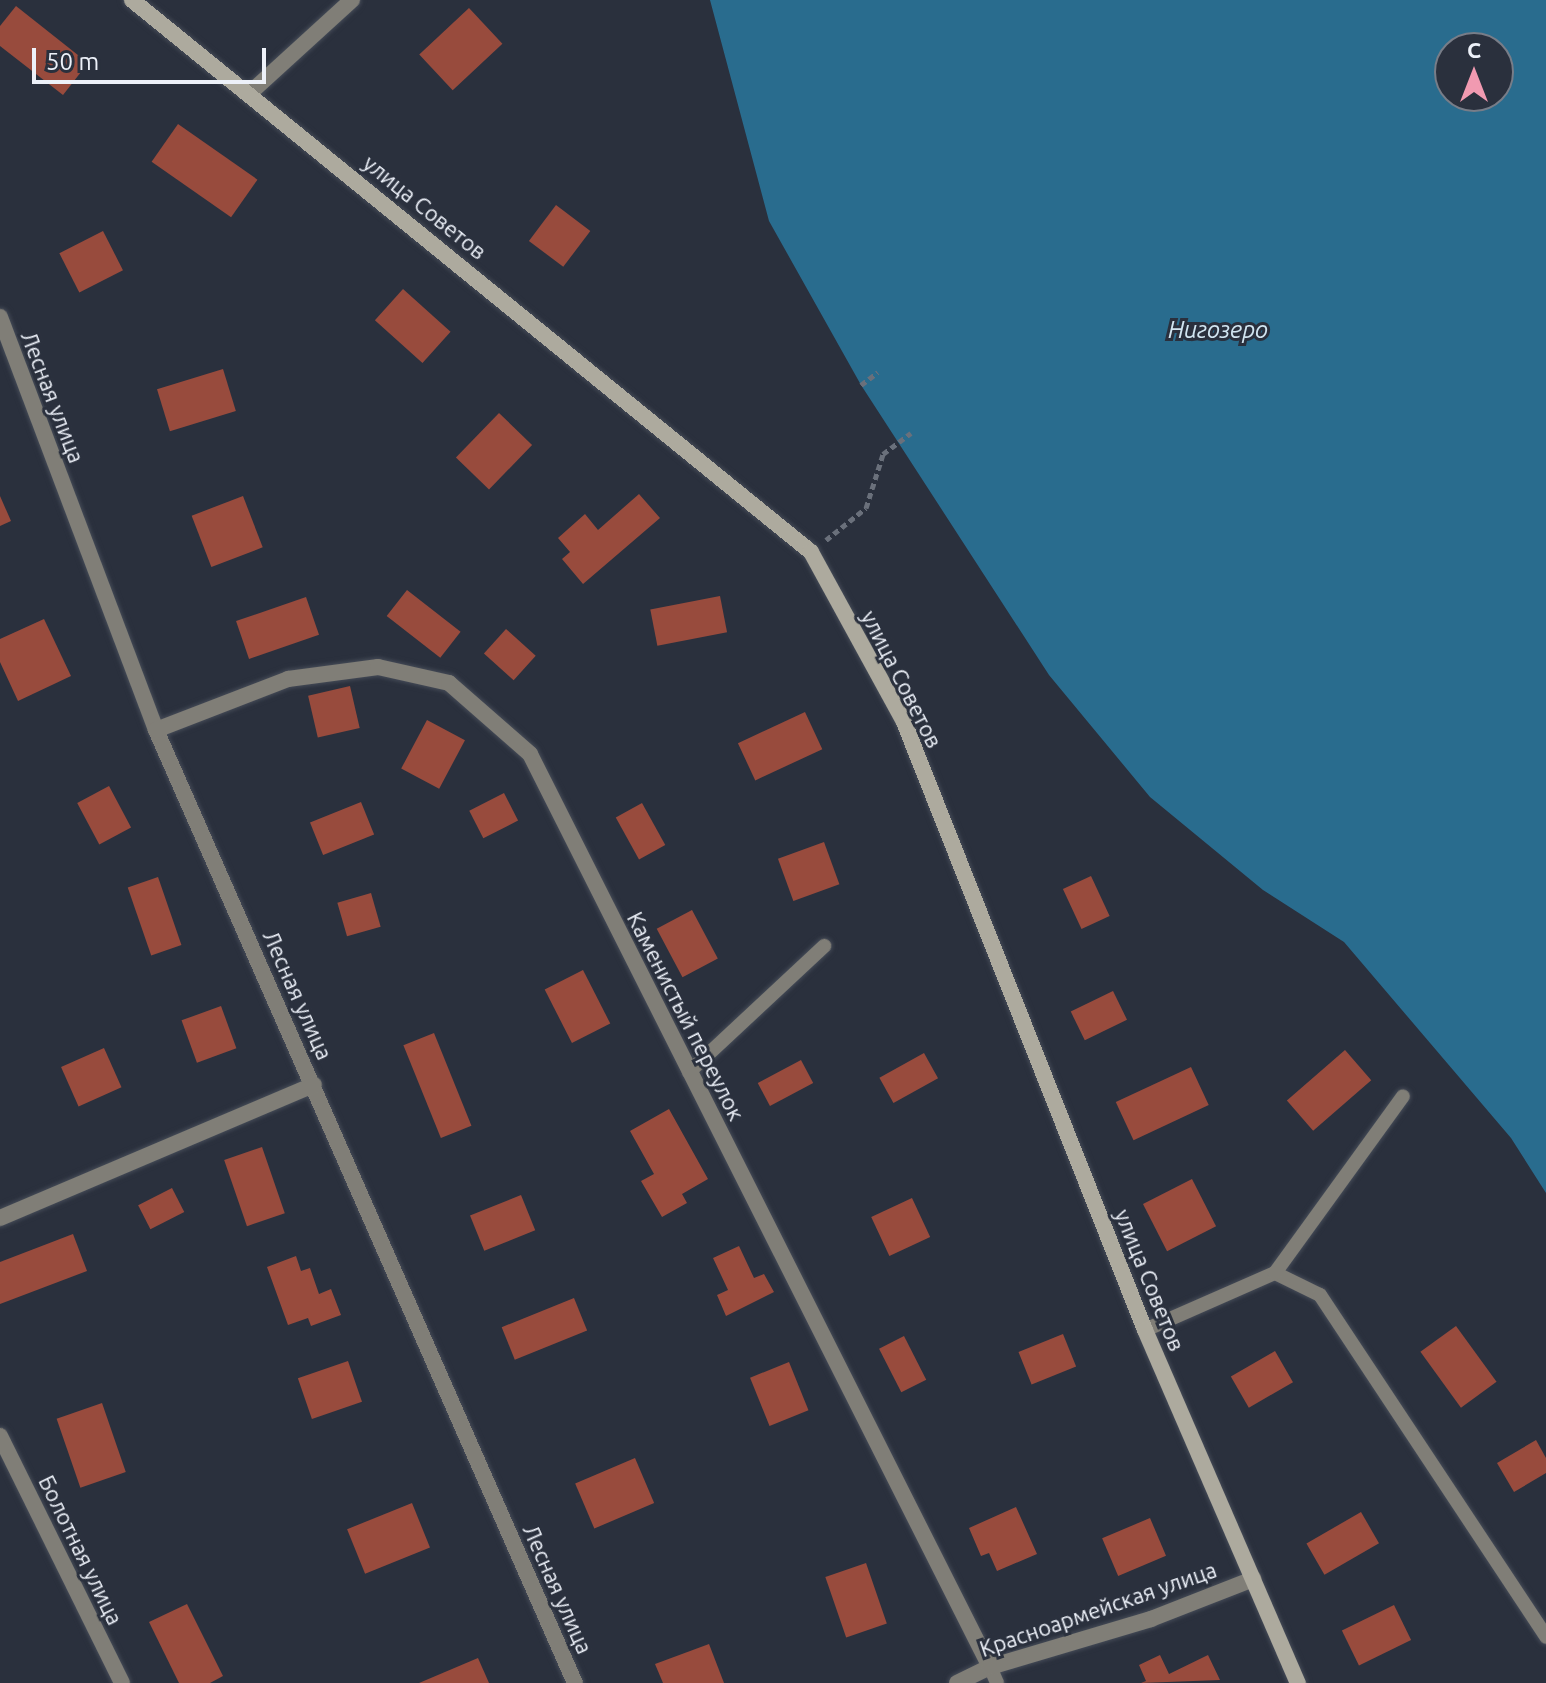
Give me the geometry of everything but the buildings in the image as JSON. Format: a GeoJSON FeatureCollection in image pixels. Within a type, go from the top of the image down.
{"type":"FeatureCollection","features":[{"type":"Feature","properties":{"kind":"main road","name":"улица Советов"},"geometry":{"type":"LineString","coordinates":[[132,0],[811,552],[904,722],[1145,1330],[1298,1683]]}},
{"type":"Feature","properties":{"kind":"street"},"geometry":{"type":"LineString","coordinates":[[250,93],[352,0]]}},
{"type":"Feature","properties":{"kind":"street","name":"Лесная улица"},"geometry":{"type":"LineString","coordinates":[[0,317],[156,730],[575,1683]]}},
{"type":"Feature","properties":{"kind":"street","name":"Каменистый переулок"},"geometry":{"type":"LineString","coordinates":[[156,730],[288,679],[378,667],[449,683],[530,754],[990,1667]]}},
{"type":"Feature","properties":{"kind":"street"},"geometry":{"type":"LineString","coordinates":[[0,1218],[314,1085]]}},
{"type":"Feature","properties":{"kind":"street","name":"Болотная улица"},"geometry":{"type":"LineString","coordinates":[[0,1436],[122,1683]]}},
{"type":"Feature","properties":{"kind":"street","name":"Красноармейская улица"},"geometry":{"type":"LineString","coordinates":[[957,1683],[990,1667],[1151,1619],[1253,1579]]}},
{"type":"Feature","properties":{"kind":"lane"},"geometry":{"type":"LineString","coordinates":[[689,1072],[824,946]]}},
{"type":"Feature","properties":{"kind":"lane"},"geometry":{"type":"LineString","coordinates":[[1145,1330],[1275,1273],[1403,1096]]}},
{"type":"Feature","properties":{"kind":"lane"},"geometry":{"type":"LineString","coordinates":[[1275,1273],[1320,1295],[1546,1637]]}},
{"type":"Feature","properties":{"kind":"lane"},"geometry":{"type":"LineString","coordinates":[[990,1667],[997,1683]]}},
{"type":"Feature","properties":{"kind":"path"},"geometry":{"type":"LineString","coordinates":[[861,385],[878,372]]}},
{"type":"Feature","properties":{"kind":"path"},"geometry":{"type":"LineString","coordinates":[[811,552],[866,508],[883,454],[911,433]]}},
{"type":"Feature","properties":{"kind":"water","name":"Нигозеро"},"geometry":{"type":"Polygon","coordinates":[[[710,0],[1546,0],[1546,1193],[1511,1138],[1344,942],[1263,890],[1150,797],[1049,675],[861,385],[769,221],[710,0]]]}}]}
